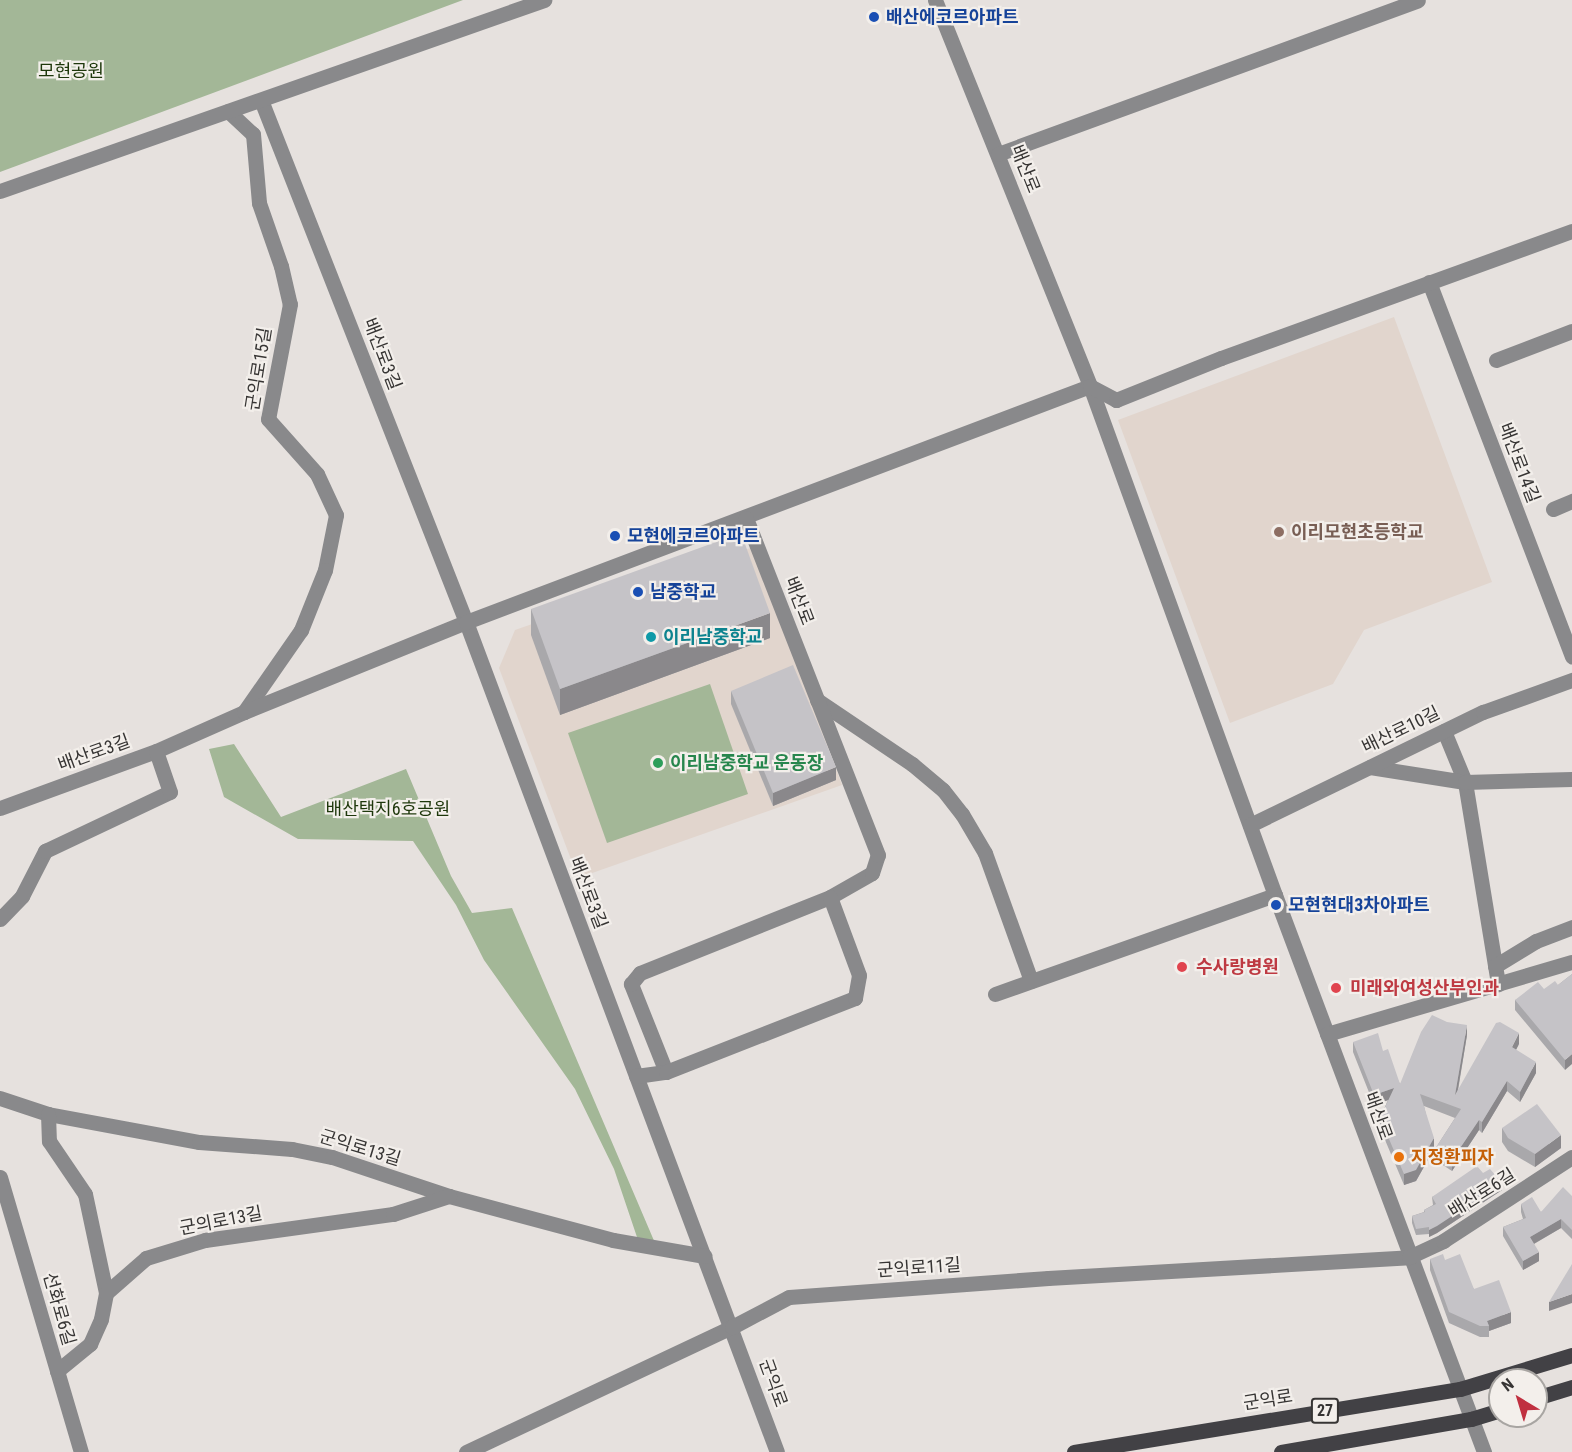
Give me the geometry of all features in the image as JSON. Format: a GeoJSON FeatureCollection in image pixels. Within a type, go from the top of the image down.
{"type":"FeatureCollection","features":[{"type":"Feature","properties":{"kind":"main road","name":"군익로"},"geometry":{"type":"LineString","coordinates":[[1074,1452],[1460,1389],[1572,1354]]}},
{"type":"Feature","properties":{"kind":"main road"},"geometry":{"type":"LineString","coordinates":[[1548,1394],[1572,1387]]}},
{"type":"Feature","properties":{"kind":"main road","name":"27"},"geometry":{"type":"LineString","coordinates":[[1281,1452],[1471,1419],[1488,1414]]}},
{"type":"Feature","properties":{"kind":"street"},"geometry":{"type":"LineString","coordinates":[[0,191],[544,0]]}},
{"type":"Feature","properties":{"kind":"street","name":"배산로"},"geometry":{"type":"LineString","coordinates":[[935,0],[1090,386],[1275,895],[1484,1452]]}},
{"type":"Feature","properties":{"kind":"street"},"geometry":{"type":"LineString","coordinates":[[998,154],[1418,0]]}},
{"type":"Feature","properties":{"kind":"street","name":"배산로3길"},"geometry":{"type":"LineString","coordinates":[[261,100],[466,622],[732,1327]]}},
{"type":"Feature","properties":{"kind":"street","name":"군익로15길"},"geometry":{"type":"LineString","coordinates":[[228,111],[254,134],[259,203],[281,266],[290,304],[268,419],[316,474],[336,515],[325,570],[301,630],[244,712]]}},
{"type":"Feature","properties":{"kind":"street"},"geometry":{"type":"LineString","coordinates":[[746,518],[1090,386],[1116,400],[1221,358],[1572,231]]}},
{"type":"Feature","properties":{"kind":"street","name":"배산로14길"},"geometry":{"type":"LineString","coordinates":[[1429,282],[1572,657]]}},
{"type":"Feature","properties":{"kind":"street"},"geometry":{"type":"LineString","coordinates":[[1496,360],[1572,331]]}},
{"type":"Feature","properties":{"kind":"street"},"geometry":{"type":"LineString","coordinates":[[1553,509],[1572,501]]}},
{"type":"Feature","properties":{"kind":"street","name":"배산로3길"},"geometry":{"type":"LineString","coordinates":[[0,808],[156,751],[244,712],[466,622],[746,518]]}},
{"type":"Feature","properties":{"kind":"street","name":"배산로"},"geometry":{"type":"LineString","coordinates":[[746,518],[817,700]]}},
{"type":"Feature","properties":{"kind":"street","name":"배산로10길"},"geometry":{"type":"LineString","coordinates":[[1251,825],[1483,712],[1572,680]]}},
{"type":"Feature","properties":{"kind":"street"},"geometry":{"type":"LineString","coordinates":[[666,1072],[632,984],[640,973],[830,897],[872,873],[878,855],[817,700]]}},
{"type":"Feature","properties":{"kind":"street"},"geometry":{"type":"LineString","coordinates":[[817,700],[912,764],[943,790],[962,814],[985,853],[1031,981]]}},
{"type":"Feature","properties":{"kind":"street"},"geometry":{"type":"LineString","coordinates":[[1444,731],[1466,782],[1498,984]]}},
{"type":"Feature","properties":{"kind":"street"},"geometry":{"type":"LineString","coordinates":[[0,919],[22,896],[45,851],[170,792],[156,751]]}},
{"type":"Feature","properties":{"kind":"street"},"geometry":{"type":"LineString","coordinates":[[1370,767],[1466,782],[1572,779]]}},
{"type":"Feature","properties":{"kind":"street"},"geometry":{"type":"LineString","coordinates":[[995,994],[1275,895]]}},
{"type":"Feature","properties":{"kind":"street"},"geometry":{"type":"LineString","coordinates":[[636,1076],[666,1072],[855,998],[859,975],[830,897]]}},
{"type":"Feature","properties":{"kind":"street"},"geometry":{"type":"LineString","coordinates":[[1495,966],[1536,940],[1572,927]]}},
{"type":"Feature","properties":{"kind":"street"},"geometry":{"type":"LineString","coordinates":[[1327,1034],[1572,962]]}},
{"type":"Feature","properties":{"kind":"street","name":"군익로13길"},"geometry":{"type":"LineString","coordinates":[[0,1098],[48,1114],[200,1142],[292,1149],[332,1157],[449,1196],[613,1240],[705,1256]]}},
{"type":"Feature","properties":{"kind":"street"},"geometry":{"type":"LineString","coordinates":[[48,1114],[49,1141],[86,1194],[106,1293],[101,1319],[90,1344],[57,1371]]}},
{"type":"Feature","properties":{"kind":"street","name":"배산로6길"},"geometry":{"type":"LineString","coordinates":[[1409,1257],[1443,1241],[1572,1157]]}},
{"type":"Feature","properties":{"kind":"street","name":"선화로6길"},"geometry":{"type":"LineString","coordinates":[[0,1177],[81,1452]]}},
{"type":"Feature","properties":{"kind":"street","name":"군의로13길"},"geometry":{"type":"LineString","coordinates":[[106,1293],[146,1258],[205,1240],[393,1214],[449,1196]]}},
{"type":"Feature","properties":{"kind":"street","name":"군익로11길"},"geometry":{"type":"LineString","coordinates":[[466,1452],[732,1327],[789,1297],[1036,1279],[1409,1257]]}},
{"type":"Feature","properties":{"kind":"street","name":"군익로"},"geometry":{"type":"LineString","coordinates":[[732,1327],[777,1452]]}},
{"type":"Feature","properties":{"kind":"shaded area"},"geometry":{"type":"Polygon","coordinates":[[[1394,317],[1492,582],[1364,630],[1333,684],[1230,723],[1118,420],[1394,317]]]}},
{"type":"Feature","properties":{"kind":"shaded area"},"geometry":{"type":"Polygon","coordinates":[[[753,547],[842,785],[578,878],[499,668],[515,630],[753,547]]]}},
{"type":"Feature","properties":{"kind":"green space","name":"모현공원"},"geometry":{"type":"Polygon","coordinates":[[[0,0],[463,0],[0,172],[0,0]]]}},
{"type":"Feature","properties":{"kind":"green space","name":"이리남중학교 운동장"},"geometry":{"type":"Polygon","coordinates":[[[710,684],[748,794],[607,843],[568,733],[710,684]]]}},
{"type":"Feature","properties":{"kind":"green space","name":"배산택지6호공원"},"geometry":{"type":"Polygon","coordinates":[[[234,744],[281,817],[406,769],[451,876],[472,913],[512,908],[655,1243],[640,1246],[614,1169],[575,1089],[484,960],[456,905],[413,841],[298,839],[224,797],[209,749],[234,744]]]}},
{"type":"Feature","properties":{"kind":"building","name":"이리남중학교"},"geometry":{"type":"Polygon","coordinates":[[[741,533],[770,613],[560,689],[531,609],[741,533]]]}},
{"type":"Feature","properties":{"kind":"building"},"geometry":{"type":"Polygon","coordinates":[[[793,665],[836,767],[773,793],[731,691],[793,665]]]}},
{"type":"Feature","properties":{"kind":"building"},"geometry":{"type":"Polygon","coordinates":[[[1572,974],[1572,1054],[1565,1060],[1515,1000],[1538,982],[1544,989],[1555,981],[1558,985],[1572,974]]]}},
{"type":"Feature","properties":{"kind":"building"},"geometry":{"type":"Polygon","coordinates":[[[1432,1015],[1447,1022],[1467,1025],[1455,1095],[1496,1023],[1500,1022],[1519,1033],[1512,1047],[1536,1062],[1520,1092],[1507,1081],[1482,1122],[1479,1120],[1452,1160],[1435,1149],[1461,1109],[1420,1094],[1434,1138],[1416,1170],[1404,1174],[1380,1118],[1394,1088],[1374,1095],[1353,1042],[1378,1033],[1383,1051],[1388,1049],[1400,1084],[1421,1032],[1432,1015]]]}},
{"type":"Feature","properties":{"kind":"building"},"geometry":{"type":"Polygon","coordinates":[[[1537,1104],[1561,1135],[1535,1154],[1508,1138],[1502,1128],[1537,1104]]]}},
{"type":"Feature","properties":{"kind":"building"},"geometry":{"type":"Polygon","coordinates":[[[1477,1166],[1483,1173],[1490,1169],[1502,1183],[1437,1226],[1429,1230],[1429,1227],[1416,1229],[1412,1216],[1425,1212],[1424,1210],[1436,1204],[1432,1197],[1477,1166]]]}},
{"type":"Feature","properties":{"kind":"building"},"geometry":{"type":"Polygon","coordinates":[[[1563,1187],[1572,1196],[1572,1230],[1561,1219],[1530,1237],[1539,1252],[1523,1261],[1503,1227],[1526,1218],[1521,1204],[1532,1197],[1541,1212],[1563,1187]]]}},
{"type":"Feature","properties":{"kind":"building"},"geometry":{"type":"Polygon","coordinates":[[[1443,1254],[1445,1260],[1460,1254],[1474,1289],[1499,1280],[1511,1312],[1487,1321],[1489,1326],[1480,1326],[1449,1312],[1430,1259],[1443,1254]]]}},
{"type":"Feature","properties":{"kind":"building"},"geometry":{"type":"Polygon","coordinates":[[[1572,1264],[1572,1294],[1549,1302],[1572,1264]]]}},
{"type":"Feature","properties":{"kind":"place","name":"배산에코르아파트"},"geometry":{"type":"Point","coordinates":[874,17]}},
{"type":"Feature","properties":{"kind":"place","name":"이리모현초등학교"},"geometry":{"type":"Point","coordinates":[1279,532]}},
{"type":"Feature","properties":{"kind":"place","name":"모현에코르아파트"},"geometry":{"type":"Point","coordinates":[615,536]}},
{"type":"Feature","properties":{"kind":"place","name":"남중학교"},"geometry":{"type":"Point","coordinates":[638,592]}},
{"type":"Feature","properties":{"kind":"place","name":"이리남중학교"},"geometry":{"type":"Point","coordinates":[651,637]}},
{"type":"Feature","properties":{"kind":"place","name":"이리남중학교 운동장"},"geometry":{"type":"Point","coordinates":[658,763]}},
{"type":"Feature","properties":{"kind":"place","name":"모현현대3차아파트"},"geometry":{"type":"Point","coordinates":[1276,905]}},
{"type":"Feature","properties":{"kind":"place","name":"수사랑병원"},"geometry":{"type":"Point","coordinates":[1182,967]}},
{"type":"Feature","properties":{"kind":"place","name":"미래와여성산부인과"},"geometry":{"type":"Point","coordinates":[1336,988]}},
{"type":"Feature","properties":{"kind":"place","name":"지정환피자"},"geometry":{"type":"Point","coordinates":[1399,1157]}}]}
